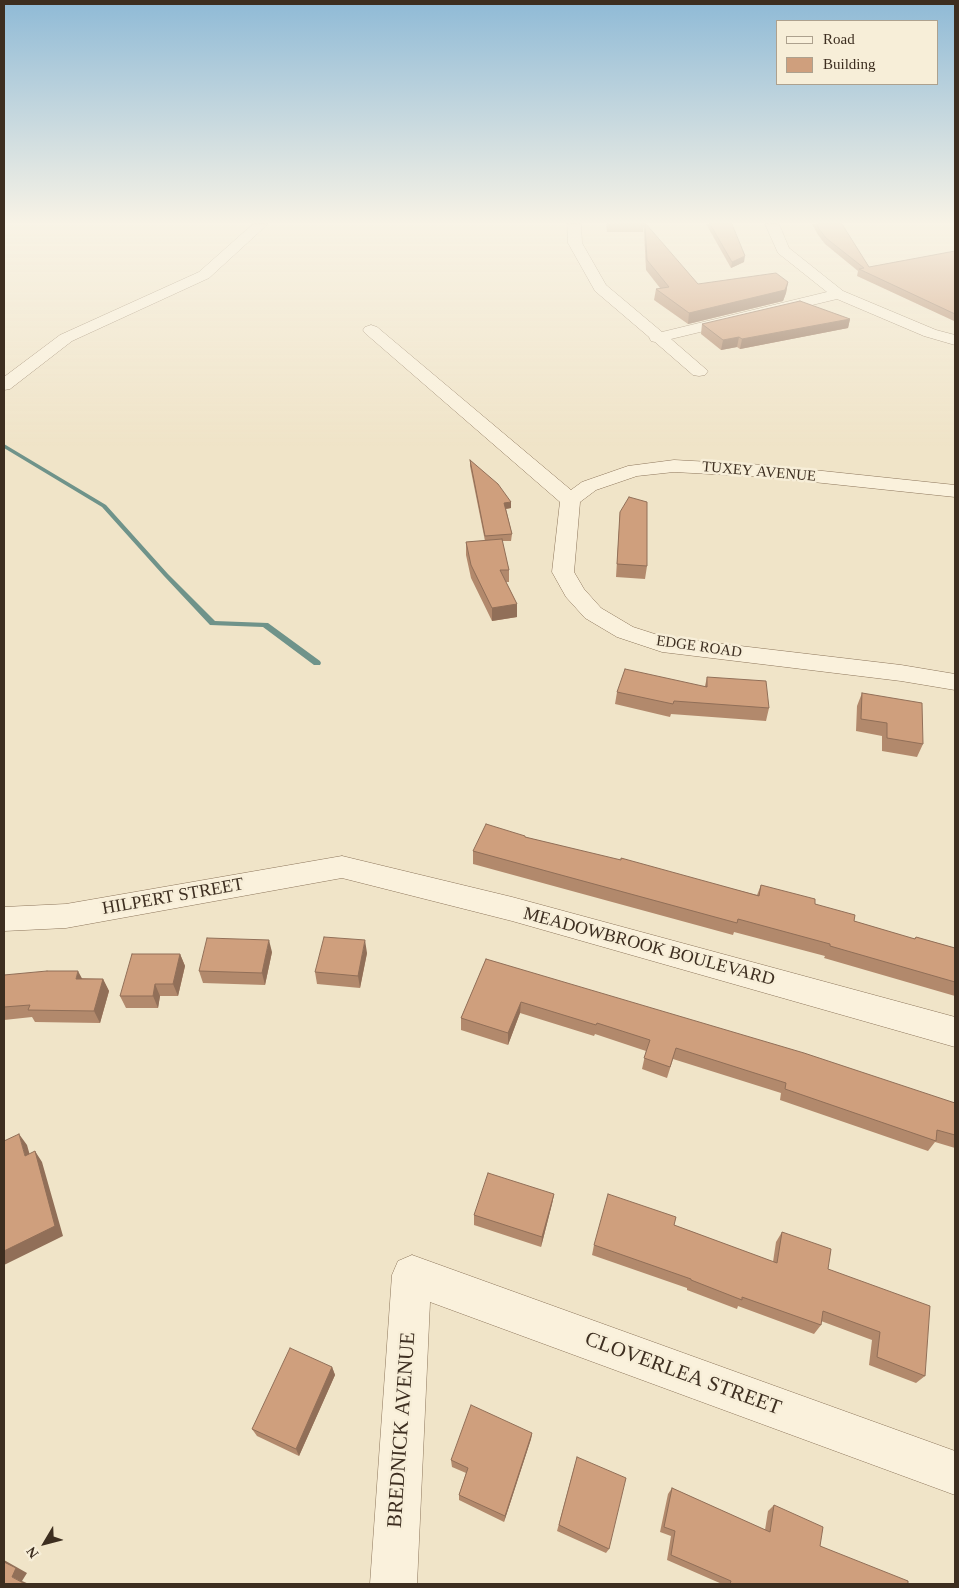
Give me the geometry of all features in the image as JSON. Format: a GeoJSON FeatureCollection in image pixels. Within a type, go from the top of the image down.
{"type":"FeatureCollection","features":[{"type":"Feature","properties":{"kind":"street"},"geometry":{"type":"LineString","coordinates":[[4,385],[66,338],[152,298]]}},
{"type":"Feature","properties":{"kind":"street"},"geometry":{"type":"LineString","coordinates":[[612,298],[699,372]]}},
{"type":"Feature","properties":{"kind":"street"},"geometry":{"type":"LineString","coordinates":[[657,338],[821,298]]}},
{"type":"Feature","properties":{"kind":"street"},"geometry":{"type":"LineString","coordinates":[[848,298],[930,333],[955,340]]}},
{"type":"Feature","properties":{"kind":"street"},"geometry":{"type":"LineString","coordinates":[[370,330],[570,500]]}},
{"type":"Feature","properties":{"kind":"street","name":"TUXEY AVENUE"},"geometry":{"type":"LineString","coordinates":[[570,500],[589,486],[607,479],[636,470],[674,466],[766,471],[955,491]]}},
{"type":"Feature","properties":{"kind":"street","name":"EDGE ROAD"},"geometry":{"type":"LineString","coordinates":[[570,500],[564,572],[574,592],[593,613],[625,632],[662,644],[901,673],[955,682]]}},
{"type":"Feature","properties":{"kind":"street","name":"HILPERT STREET"},"geometry":{"type":"LineString","coordinates":[[4,919],[66,916],[342,867]]}},
{"type":"Feature","properties":{"kind":"street","name":"MEADOWBROOK BOULEVARD"},"geometry":{"type":"LineString","coordinates":[[342,867],[512,909],[955,1032]]}},
{"type":"Feature","properties":{"kind":"street","name":"CLOVERLEA STREET"},"geometry":{"type":"LineString","coordinates":[[412,1275],[955,1473]]}},
{"type":"Feature","properties":{"kind":"street","name":"BREDNICK AVENUE"},"geometry":{"type":"LineString","coordinates":[[393,1584],[412,1275]]}},
{"type":"Feature","properties":{"kind":"building"},"geometry":{"type":"Polygon","coordinates":[[[669,298],[751,298],[689,313],[669,298]]]}},
{"type":"Feature","properties":{"kind":"building"},"geometry":{"type":"Polygon","coordinates":[[[921,298],[955,298],[955,314],[921,298]]]}},
{"type":"Feature","properties":{"kind":"building"},"geometry":{"type":"Polygon","coordinates":[[[800,301],[850,319],[742,339],[739,337],[723,340],[702,324],[800,301]]]}},
{"type":"Feature","properties":{"kind":"building"},"geometry":{"type":"Polygon","coordinates":[[[470,460],[498,484],[511,502],[504,503],[512,534],[485,536],[470,460]]]}},
{"type":"Feature","properties":{"kind":"building"},"geometry":{"type":"Polygon","coordinates":[[[629,497],[647,502],[647,566],[617,564],[620,512],[629,497]]]}},
{"type":"Feature","properties":{"kind":"building"},"geometry":{"type":"Polygon","coordinates":[[[502,539],[509,570],[500,570],[517,604],[492,608],[471,565],[466,542],[502,539]]]}},
{"type":"Feature","properties":{"kind":"building"},"geometry":{"type":"Polygon","coordinates":[[[625,669],[707,687],[707,677],[766,681],[769,708],[674,701],[673,704],[617,692],[625,669]]]}},
{"type":"Feature","properties":{"kind":"building"},"geometry":{"type":"Polygon","coordinates":[[[862,693],[922,703],[923,744],[887,738],[887,723],[861,719],[862,693]]]}},
{"type":"Feature","properties":{"kind":"building"},"geometry":{"type":"Polygon","coordinates":[[[486,824],[525,837],[621,860],[621,858],[759,896],[761,885],[815,899],[815,904],[855,915],[854,921],[915,939],[916,937],[955,948],[955,982],[830,946],[830,944],[738,919],[737,923],[473,851],[486,824]]]}},
{"type":"Feature","properties":{"kind":"building"},"geometry":{"type":"Polygon","coordinates":[[[324,937],[365,940],[358,976],[315,972],[324,937]]]}},
{"type":"Feature","properties":{"kind":"building"},"geometry":{"type":"Polygon","coordinates":[[[207,938],[269,940],[262,973],[199,971],[207,938]]]}},
{"type":"Feature","properties":{"kind":"building"},"geometry":{"type":"Polygon","coordinates":[[[132,954],[180,954],[173,984],[155,984],[153,996],[120,996],[132,954]]]}},
{"type":"Feature","properties":{"kind":"building"},"geometry":{"type":"Polygon","coordinates":[[[486,959],[804,1053],[955,1103],[955,1135],[937,1130],[936,1141],[785,1089],[786,1083],[676,1048],[670,1067],[644,1058],[650,1040],[521,1002],[508,1033],[461,1018],[486,959]]]}},
{"type":"Feature","properties":{"kind":"building"},"geometry":{"type":"Polygon","coordinates":[[[47,971],[78,971],[76,979],[103,979],[94,1011],[28,1010],[30,1005],[4,1007],[4,975],[47,971]]]}},
{"type":"Feature","properties":{"kind":"building"},"geometry":{"type":"Polygon","coordinates":[[[19,1134],[25,1156],[35,1151],[55,1226],[4,1251],[4,1141],[19,1134]]]}},
{"type":"Feature","properties":{"kind":"building"},"geometry":{"type":"Polygon","coordinates":[[[488,1173],[554,1194],[542,1237],[474,1215],[488,1173]]]}},
{"type":"Feature","properties":{"kind":"building"},"geometry":{"type":"Polygon","coordinates":[[[608,1194],[676,1217],[674,1225],[777,1263],[782,1232],[831,1249],[828,1269],[930,1306],[925,1376],[877,1357],[880,1332],[823,1311],[821,1325],[742,1297],[742,1300],[691,1279],[594,1245],[608,1194]]]}},
{"type":"Feature","properties":{"kind":"building"},"geometry":{"type":"Polygon","coordinates":[[[290,1348],[332,1367],[296,1449],[252,1429],[290,1348]]]}},
{"type":"Feature","properties":{"kind":"building"},"geometry":{"type":"Polygon","coordinates":[[[471,1405],[532,1433],[505,1516],[459,1495],[468,1468],[451,1460],[471,1405]]]}},
{"type":"Feature","properties":{"kind":"building"},"geometry":{"type":"Polygon","coordinates":[[[577,1457],[626,1478],[609,1549],[559,1525],[577,1457]]]}},
{"type":"Feature","properties":{"kind":"building"},"geometry":{"type":"Polygon","coordinates":[[[672,1488],[770,1532],[774,1505],[823,1527],[820,1546],[908,1581],[908,1584],[730,1584],[731,1581],[671,1555],[675,1531],[664,1527],[672,1488]]]}},
{"type":"Feature","properties":{"kind":"building"},"geometry":{"type":"Polygon","coordinates":[[[4,1562],[16,1568],[12,1577],[25,1584],[4,1584],[4,1562]]]}},
{"type":"Feature","properties":{"kind":"waterway"},"geometry":{"type":"LineString","coordinates":[[4,446],[104,506],[166,575],[213,623],[265,625],[317,663]]}}]}
